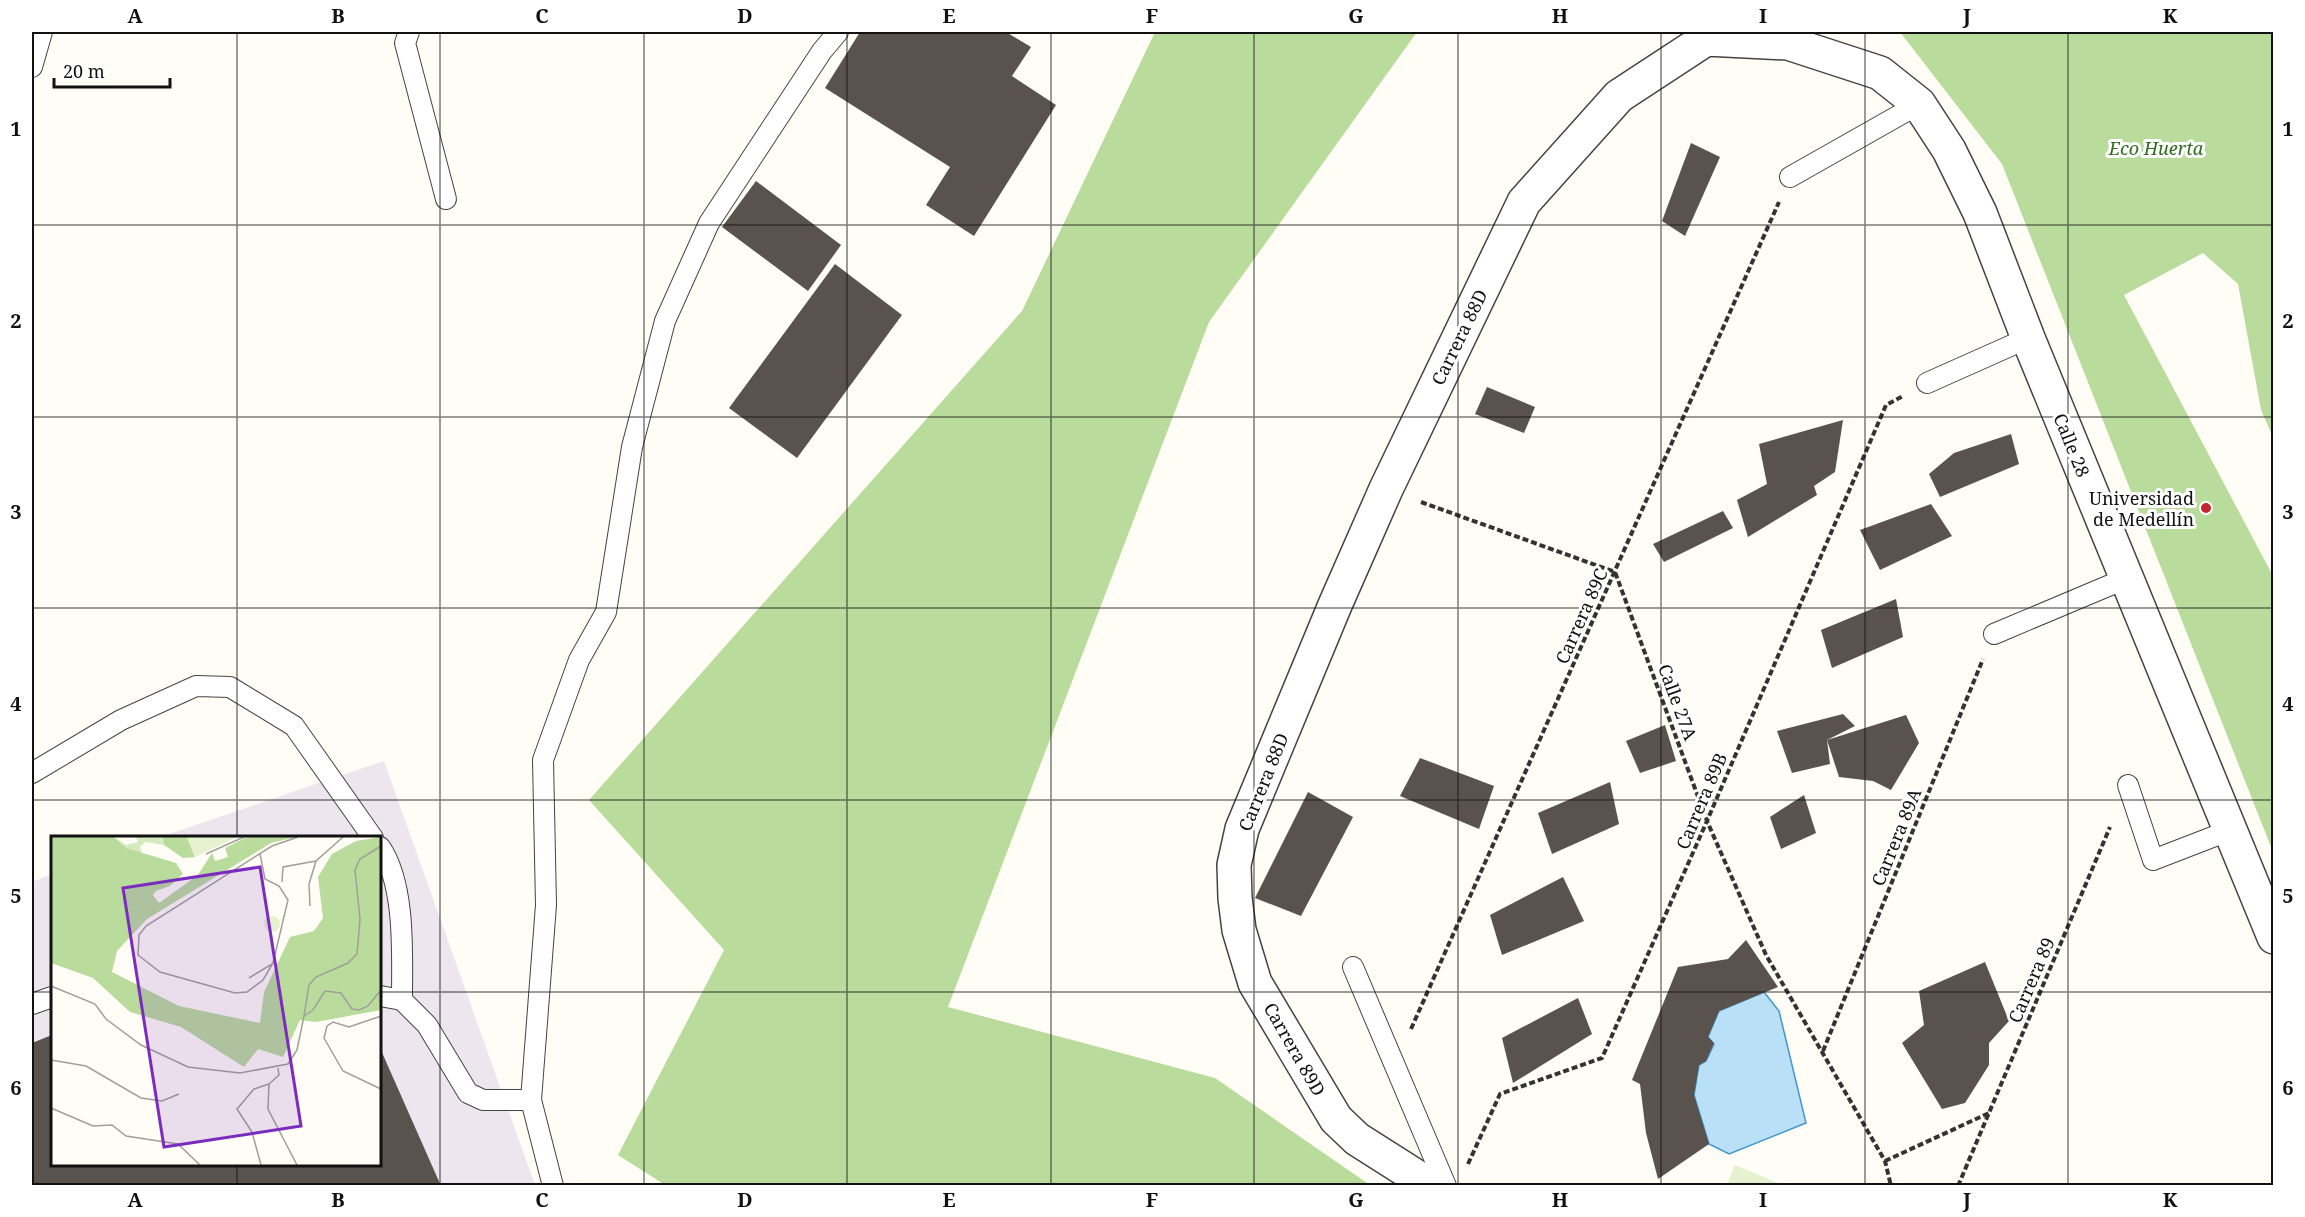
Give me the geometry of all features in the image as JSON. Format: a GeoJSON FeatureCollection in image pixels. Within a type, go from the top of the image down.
{"type":"FeatureCollection","features":[{"type":"Feature","properties":{"kind":"street","name":"Carrera 88D"},"geometry":{"type":"LineString","coordinates":[[1234,866],[1242,829],[1335,605],[1386,489],[1524,202],[1619,96],[1706,39],[1788,43],[1880,73]]}},
{"type":"Feature","properties":{"kind":"street","name":"Calle 28"},"geometry":{"type":"LineString","coordinates":[[1880,73],[1919,104],[1949,150],[1980,213],[2028,338],[2228,831],[2274,937]]}},
{"type":"Feature","properties":{"kind":"street","name":"Carrera 89D"},"geometry":{"type":"LineString","coordinates":[[1234,866],[1239,930],[1255,983],[1336,1119],[1357,1139],[1431,1185]]}},
{"type":"Feature","properties":{"kind":"lane"},"geometry":{"type":"LineString","coordinates":[[32,68],[42,32]]}},
{"type":"Feature","properties":{"kind":"lane"},"geometry":{"type":"LineString","coordinates":[[409,32],[405,43],[446,199]]}},
{"type":"Feature","properties":{"kind":"lane"},"geometry":{"type":"LineString","coordinates":[[553,1185],[531,1100],[546,905],[543,760],[579,660],[606,612],[632,447],[662,331],[710,222],[822,51],[838,32]]}},
{"type":"Feature","properties":{"kind":"lane"},"geometry":{"type":"LineString","coordinates":[[1790,177],[1919,104]]}},
{"type":"Feature","properties":{"kind":"lane"},"geometry":{"type":"LineString","coordinates":[[1927,383],[2028,338]]}},
{"type":"Feature","properties":{"kind":"lane"},"geometry":{"type":"LineString","coordinates":[[1994,634],[2127,578]]}},
{"type":"Feature","properties":{"kind":"lane"},"geometry":{"type":"LineString","coordinates":[[32,773],[121,720],[196,686],[230,687],[294,726],[372,836]]}},
{"type":"Feature","properties":{"kind":"lane"},"geometry":{"type":"LineString","coordinates":[[2128,785],[2153,860],[2228,831]]}},
{"type":"Feature","properties":{"kind":"lane"},"geometry":{"type":"LineString","coordinates":[[381,848],[387,857],[401,914],[402,1000]]}},
{"type":"Feature","properties":{"kind":"lane"},"geometry":{"type":"LineString","coordinates":[[1353,967],[1446,1185]]}},
{"type":"Feature","properties":{"kind":"lane"},"geometry":{"type":"LineString","coordinates":[[381,996],[402,1000],[427,1025],[468,1093],[483,1100],[531,1100]]}},
{"type":"Feature","properties":{"kind":"lane"},"geometry":{"type":"LineString","coordinates":[[32,1004],[51,997]]}},
{"type":"Feature","properties":{"kind":"path","name":"Carrera 89C"},"geometry":{"type":"LineString","coordinates":[[1395,1065],[1790,177]]}},
{"type":"Feature","properties":{"kind":"path","name":"Carrera 89B"},"geometry":{"type":"LineString","coordinates":[[1468,1165],[1500,1095],[1602,1058],[1886,405],[1927,383]]}},
{"type":"Feature","properties":{"kind":"path"},"geometry":{"type":"LineString","coordinates":[[1386,489],[1615,572]]}},
{"type":"Feature","properties":{"kind":"path","name":"Calle 27A"},"geometry":{"type":"LineString","coordinates":[[1615,572],[1707,821],[1766,955],[1885,1161],[1891,1185]]}},
{"type":"Feature","properties":{"kind":"path","name":"Carrera 89A"},"geometry":{"type":"LineString","coordinates":[[1823,1051],[1994,634]]}},
{"type":"Feature","properties":{"kind":"path","name":"Carrera 89"},"geometry":{"type":"LineString","coordinates":[[1958,1185],[2128,785]]}},
{"type":"Feature","properties":{"kind":"path"},"geometry":{"type":"LineString","coordinates":[[1885,1161],[1990,1112]]}},
{"type":"Feature","properties":{"kind":"shaded area"},"geometry":{"type":"Polygon","coordinates":[[[384,761],[535,1185],[32,1185],[32,882],[51,874],[51,1166],[381,1166],[381,836],[163,836],[384,761]]]}},
{"type":"Feature","properties":{"kind":"green space"},"geometry":{"type":"Polygon","coordinates":[[[1155,32],[1417,32],[1209,322],[948,1007],[1215,1078],[1370,1185],[665,1185],[618,1155],[724,950],[589,800],[1022,311],[1155,32]]]}},
{"type":"Feature","properties":{"kind":"green space","name":"Eco Huerta"},"geometry":{"type":"Polygon","coordinates":[[[1900,32],[2273,32],[2273,437],[2261,410],[2238,284],[2203,253],[2124,295],[2273,576],[2273,852],[2002,164],[1900,32]]]}},
{"type":"Feature","properties":{"kind":"green space"},"geometry":{"type":"Polygon","coordinates":[[[1735,1165],[1783,1185],[1727,1185],[1735,1165]]]}},
{"type":"Feature","properties":{"kind":"water"},"geometry":{"type":"Polygon","coordinates":[[[1764,992],[1779,1011],[1806,1123],[1729,1154],[1709,1144],[1694,1095],[1699,1065],[1706,1061],[1714,1044],[1708,1037],[1719,1011],[1764,992]]]}},
{"type":"Feature","properties":{"kind":"building"},"geometry":{"type":"Polygon","coordinates":[[[860,32],[1006,32],[1031,47],[1012,76],[1056,105],[974,236],[926,205],[950,167],[825,88],[860,32]]]}},
{"type":"Feature","properties":{"kind":"building"},"geometry":{"type":"Polygon","coordinates":[[[1691,143],[1720,157],[1685,236],[1662,221],[1691,143]]]}},
{"type":"Feature","properties":{"kind":"building"},"geometry":{"type":"Polygon","coordinates":[[[756,181],[841,245],[808,291],[722,227],[756,181]]]}},
{"type":"Feature","properties":{"kind":"building"},"geometry":{"type":"Polygon","coordinates":[[[835,264],[902,315],[797,458],[729,408],[835,264]]]}},
{"type":"Feature","properties":{"kind":"building"},"geometry":{"type":"Polygon","coordinates":[[[1487,387],[1535,407],[1524,433],[1475,414],[1487,387]]]}},
{"type":"Feature","properties":{"kind":"building"},"geometry":{"type":"Polygon","coordinates":[[[1843,420],[1835,472],[1814,486],[1817,495],[1748,537],[1737,500],[1767,484],[1759,444],[1843,420]]]}},
{"type":"Feature","properties":{"kind":"building"},"geometry":{"type":"Polygon","coordinates":[[[2011,434],[2019,464],[1940,497],[1929,474],[1954,453],[2011,434]]]}},
{"type":"Feature","properties":{"kind":"building"},"geometry":{"type":"Polygon","coordinates":[[[1931,504],[1952,536],[1880,570],[1860,530],[1931,504]]]}},
{"type":"Feature","properties":{"kind":"building"},"geometry":{"type":"Polygon","coordinates":[[[1723,511],[1733,528],[1664,562],[1653,544],[1723,511]]]}},
{"type":"Feature","properties":{"kind":"building"},"geometry":{"type":"Polygon","coordinates":[[[1896,599],[1903,637],[1832,668],[1821,630],[1896,599]]]}},
{"type":"Feature","properties":{"kind":"building"},"geometry":{"type":"Polygon","coordinates":[[[1843,714],[1855,726],[1827,740],[1830,764],[1792,773],[1777,731],[1843,714]]]}},
{"type":"Feature","properties":{"kind":"building"},"geometry":{"type":"Polygon","coordinates":[[[1906,715],[1919,743],[1891,790],[1873,781],[1839,777],[1827,740],[1906,715]]]}},
{"type":"Feature","properties":{"kind":"building"},"geometry":{"type":"Polygon","coordinates":[[[1665,725],[1676,761],[1640,773],[1626,741],[1665,725]]]}},
{"type":"Feature","properties":{"kind":"building"},"geometry":{"type":"Polygon","coordinates":[[[1420,758],[1494,786],[1479,829],[1400,796],[1420,758]]]}},
{"type":"Feature","properties":{"kind":"building"},"geometry":{"type":"Polygon","coordinates":[[[1610,782],[1619,824],[1552,854],[1538,813],[1610,782]]]}},
{"type":"Feature","properties":{"kind":"building"},"geometry":{"type":"Polygon","coordinates":[[[1308,792],[1353,817],[1301,916],[1255,898],[1308,792]]]}},
{"type":"Feature","properties":{"kind":"building"},"geometry":{"type":"Polygon","coordinates":[[[1804,795],[1816,833],[1781,849],[1770,817],[1804,795]]]}},
{"type":"Feature","properties":{"kind":"building"},"geometry":{"type":"Polygon","coordinates":[[[1563,877],[1584,921],[1502,955],[1490,915],[1563,877]]]}},
{"type":"Feature","properties":{"kind":"building"},"geometry":{"type":"Polygon","coordinates":[[[1746,940],[1778,987],[1719,1011],[1708,1037],[1714,1043],[1706,1061],[1699,1065],[1694,1095],[1709,1144],[1658,1179],[1646,1133],[1640,1084],[1632,1080],[1678,967],[1728,959],[1746,940]]]}},
{"type":"Feature","properties":{"kind":"building"},"geometry":{"type":"Polygon","coordinates":[[[1985,962],[2009,1021],[1989,1043],[1989,1065],[1965,1103],[1942,1109],[1902,1043],[1924,1025],[1919,991],[1985,962]]]}},
{"type":"Feature","properties":{"kind":"building"},"geometry":{"type":"Polygon","coordinates":[[[1578,998],[1592,1034],[1513,1083],[1502,1038],[1578,998]]]}},
{"type":"Feature","properties":{"kind":"building"},"geometry":{"type":"Polygon","coordinates":[[[51,1035],[51,1166],[381,1166],[381,1050],[441,1186],[32,1186],[32,1043],[51,1035]]]}},
{"type":"Feature","properties":{"kind":"place","name":"Universidad de Medellín"},"geometry":{"type":"Point","coordinates":[2206,508]}}]}
